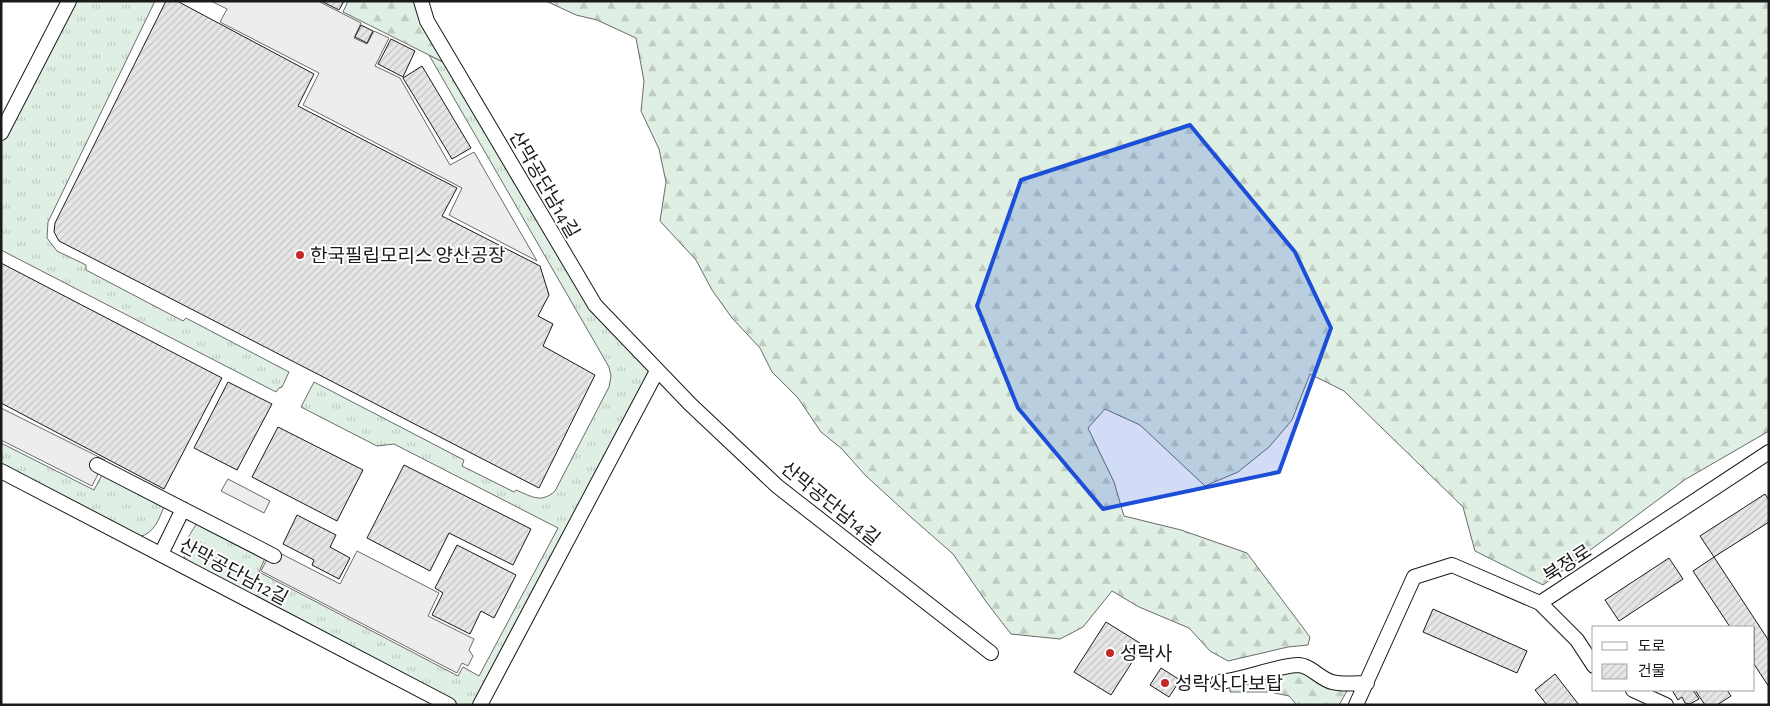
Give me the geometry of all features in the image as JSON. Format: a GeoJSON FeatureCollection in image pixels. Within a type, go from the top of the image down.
{"type":"FeatureCollection","features":[{"type":"Feature","properties":{"kind":"street"},"geometry":{"type":"LineString","coordinates":[[1,133],[69,1]]}},
{"type":"Feature","properties":{"kind":"street","name":"산막공단남14길"},"geometry":{"type":"LineString","coordinates":[[421,1],[427,21],[595,305],[690,404],[777,486],[991,653]]}},
{"type":"Feature","properties":{"kind":"street"},"geometry":{"type":"LineString","coordinates":[[480,705],[657,371]]}},
{"type":"Feature","properties":{"kind":"street","name":"북정로"},"geometry":{"type":"LineString","coordinates":[[1356,705],[1414,577],[1452,565],[1540,603],[1769,452]]}},
{"type":"Feature","properties":{"kind":"street"},"geometry":{"type":"LineString","coordinates":[[97,465],[274,556]]}},
{"type":"Feature","properties":{"kind":"street","name":"산막공단남12길"},"geometry":{"type":"LineString","coordinates":[[1,472],[449,705]]}},
{"type":"Feature","properties":{"kind":"street"},"geometry":{"type":"LineString","coordinates":[[161,554],[184,509]]}},
{"type":"Feature","properties":{"kind":"street"},"geometry":{"type":"LineString","coordinates":[[1540,603],[1577,640],[1592,663]]}},
{"type":"Feature","properties":{"kind":"street"},"geometry":{"type":"LineString","coordinates":[[1218,682],[1227,682],[1260,672],[1299,665],[1307,667],[1325,680],[1332,682],[1340,684],[1367,683]]}},
{"type":"Feature","properties":{"kind":"street"},"geometry":{"type":"LineString","coordinates":[[1635,691],[1666,705]]}},
{"type":"Feature","properties":{"kind":"highlighted area"},"geometry":{"type":"Polygon","coordinates":[[[1190,125],[1295,252],[1331,328],[1279,472],[1103,509],[1018,408],[977,306],[1021,180],[1190,125]]]}},
{"type":"Feature","properties":{"kind":"green space"},"geometry":{"type":"Polygon","coordinates":[[[76,1],[155,1],[48,222],[47,238],[57,251],[86,265],[86,270],[183,321],[186,318],[289,372],[282,387],[276,392],[1,250],[1,140],[76,1]]]}},
{"type":"Feature","properties":{"kind":"green space"},"geometry":{"type":"Polygon","coordinates":[[[348,1],[421,1],[455,68],[343,12],[348,1]]]}},
{"type":"Feature","properties":{"kind":"green space"},"geometry":{"type":"Polygon","coordinates":[[[546,1],[1769,1],[1769,431],[1686,479],[1543,585],[1475,551],[1463,507],[1344,391],[1310,374],[1292,420],[1269,447],[1238,472],[1205,486],[1140,425],[1105,409],[1088,428],[1114,482],[1124,516],[1181,530],[1247,553],[1310,637],[1308,645],[1288,647],[1228,661],[1210,651],[1189,628],[1139,607],[1112,591],[1083,627],[1060,639],[1011,634],[953,554],[865,475],[842,449],[821,432],[798,398],[772,372],[760,348],[732,318],[712,290],[696,260],[660,221],[666,182],[659,149],[641,111],[644,81],[636,38],[597,20],[576,15],[546,1]]]}},
{"type":"Feature","properties":{"kind":"green space"},"geometry":{"type":"Polygon","coordinates":[[[429,55],[455,68],[595,305],[657,371],[480,705],[449,705],[185,561],[184,555],[187,540],[198,521],[266,556],[259,572],[458,676],[463,667],[479,676],[558,528],[394,444],[377,446],[301,407],[314,382],[464,460],[462,466],[514,492],[516,490],[540,498],[550,495],[555,491],[609,387],[611,376],[609,367],[429,55]]]}},
{"type":"Feature","properties":{"kind":"green space"},"geometry":{"type":"Polygon","coordinates":[[[1,443],[94,490],[103,473],[165,504],[153,529],[139,537],[1,471],[1,443]]]}},
{"type":"Feature","properties":{"kind":"green space"},"geometry":{"type":"Polygon","coordinates":[[[1301,670],[1329,687],[1347,691],[1339,705],[1297,705],[1289,696],[1270,692],[1230,692],[1230,687],[1264,676],[1301,670]]]}},
{"type":"Feature","properties":{"kind":"shaded area"},"geometry":{"type":"Polygon","coordinates":[[[211,1],[318,1],[361,23],[354,38],[367,44],[374,31],[389,38],[375,66],[400,78],[450,165],[474,152],[537,261],[449,215],[462,188],[303,105],[319,73],[220,22],[227,9],[211,1]]]}},
{"type":"Feature","properties":{"kind":"shaded area"},"geometry":{"type":"Polygon","coordinates":[[[1,408],[105,460],[92,486],[1,440],[1,408]]]}},
{"type":"Feature","properties":{"kind":"shaded area"},"geometry":{"type":"Polygon","coordinates":[[[228,479],[270,501],[264,513],[221,491],[228,479]]]}},
{"type":"Feature","properties":{"kind":"shaded area"},"geometry":{"type":"Polygon","coordinates":[[[272,549],[340,584],[357,551],[439,593],[428,616],[474,639],[469,650],[473,656],[468,666],[462,663],[457,673],[261,571],[272,549]]]}},
{"type":"Feature","properties":{"kind":"building","name":"한국필립모리스 양산공장"},"geometry":{"type":"Polygon","coordinates":[[[166,1],[177,1],[314,74],[298,106],[457,188],[442,216],[540,266],[549,295],[538,316],[553,324],[543,346],[595,375],[539,488],[59,241],[54,232],[55,223],[166,1]]]}},
{"type":"Feature","properties":{"kind":"building"},"geometry":{"type":"Polygon","coordinates":[[[321,1],[344,1],[339,10],[321,1]]]}},
{"type":"Feature","properties":{"kind":"building"},"geometry":{"type":"Polygon","coordinates":[[[361,25],[373,31],[367,43],[355,37],[361,25]]]}},
{"type":"Feature","properties":{"kind":"building"},"geometry":{"type":"Polygon","coordinates":[[[391,39],[415,51],[403,77],[378,64],[391,39]]]}},
{"type":"Feature","properties":{"kind":"building"},"geometry":{"type":"Polygon","coordinates":[[[422,66],[471,148],[452,159],[403,78],[422,66]]]}},
{"type":"Feature","properties":{"kind":"building"},"geometry":{"type":"Polygon","coordinates":[[[1,263],[222,378],[164,489],[1,403],[1,263]]]}},
{"type":"Feature","properties":{"kind":"building"},"geometry":{"type":"Polygon","coordinates":[[[228,382],[272,404],[237,470],[194,448],[228,382]]]}},
{"type":"Feature","properties":{"kind":"building"},"geometry":{"type":"Polygon","coordinates":[[[278,427],[363,470],[337,521],[252,477],[278,427]]]}},
{"type":"Feature","properties":{"kind":"building"},"geometry":{"type":"Polygon","coordinates":[[[404,465],[531,529],[513,565],[449,533],[430,571],[367,538],[404,465]]]}},
{"type":"Feature","properties":{"kind":"building"},"geometry":{"type":"Polygon","coordinates":[[[1765,494],[1769,500],[1769,522],[1714,557],[1700,536],[1765,494]]]}},
{"type":"Feature","properties":{"kind":"building"},"geometry":{"type":"Polygon","coordinates":[[[297,515],[336,535],[330,547],[350,558],[339,579],[312,565],[314,560],[283,544],[297,515]]]}},
{"type":"Feature","properties":{"kind":"building"},"geometry":{"type":"Polygon","coordinates":[[[457,545],[516,575],[494,618],[481,611],[470,634],[432,615],[443,593],[435,588],[457,545]]]}},
{"type":"Feature","properties":{"kind":"building"},"geometry":{"type":"Polygon","coordinates":[[[1714,557],[1769,641],[1769,687],[1755,666],[1755,626],[1729,626],[1693,571],[1714,557]]]}},
{"type":"Feature","properties":{"kind":"building"},"geometry":{"type":"Polygon","coordinates":[[[1669,558],[1683,579],[1619,621],[1605,600],[1669,558]]]}},
{"type":"Feature","properties":{"kind":"building"},"geometry":{"type":"Polygon","coordinates":[[[1433,609],[1527,651],[1517,673],[1423,632],[1433,609]]]}},
{"type":"Feature","properties":{"kind":"building"},"geometry":{"type":"Polygon","coordinates":[[[1106,622],[1143,645],[1111,695],[1074,672],[1106,622]]]}},
{"type":"Feature","properties":{"kind":"building","name":"성락사 다보탑"},"geometry":{"type":"Polygon","coordinates":[[[1161,668],[1180,680],[1169,697],[1150,685],[1161,668]]]}},
{"type":"Feature","properties":{"kind":"building"},"geometry":{"type":"Polygon","coordinates":[[[1555,674],[1579,705],[1547,705],[1535,690],[1555,674]]]}},
{"type":"Feature","properties":{"kind":"building"},"geometry":{"type":"Polygon","coordinates":[[[1673,691],[1694,691],[1699,699],[1690,704],[1685,703],[1682,697],[1678,700],[1673,691]]]}},
{"type":"Feature","properties":{"kind":"building"},"geometry":{"type":"Polygon","coordinates":[[[1696,691],[1728,691],[1731,696],[1717,705],[1705,705],[1696,691]]]}},
{"type":"Feature","properties":{"kind":"place","name":"한국필립모리스 양산공장"},"geometry":{"type":"Point","coordinates":[300,255]}},
{"type":"Feature","properties":{"kind":"place","name":"성락사"},"geometry":{"type":"Point","coordinates":[1110,653]}},
{"type":"Feature","properties":{"kind":"place","name":"성락사 다보탑"},"geometry":{"type":"Point","coordinates":[1165,683]}}]}
